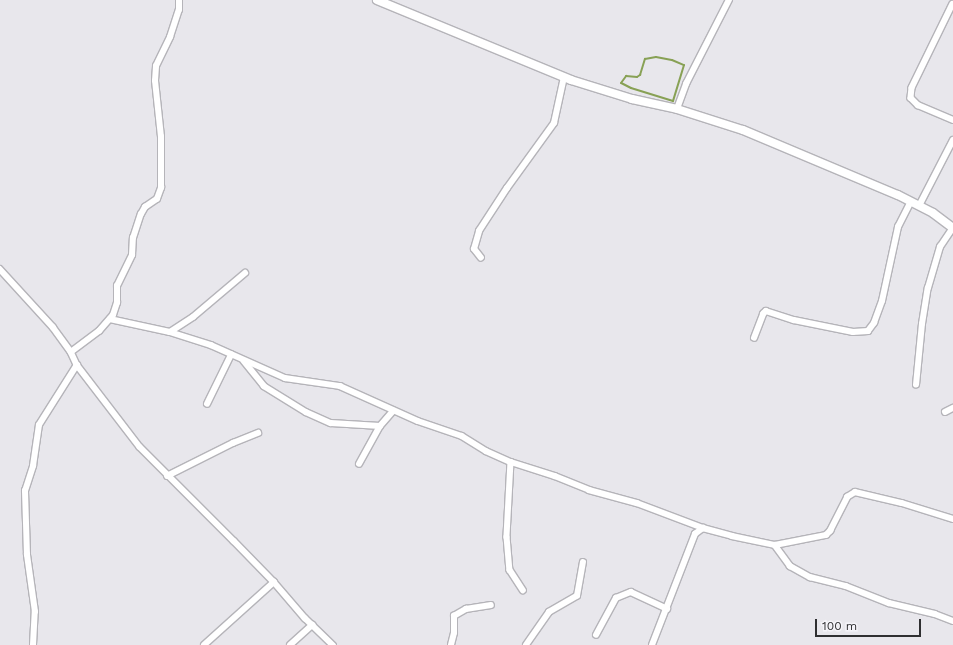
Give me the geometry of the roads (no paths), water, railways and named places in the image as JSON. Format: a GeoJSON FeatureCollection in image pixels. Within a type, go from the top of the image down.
{"type":"FeatureCollection","features":[{"type":"Feature","properties":{"kind":"main road"},"geometry":{"type":"LineString","coordinates":[[377,0],[564,77],[632,99],[677,109],[743,130],[911,202],[933,213],[953,228]]}},
{"type":"Feature","properties":{"kind":"street"},"geometry":{"type":"LineString","coordinates":[[71,352],[99,331],[110,319],[117,303],[117,286],[132,255],[133,238],[140,214],[144,207],[157,199],[161,188],[161,137],[155,81],[156,66],[170,37],[179,10],[179,0]]}},
{"type":"Feature","properties":{"kind":"street"},"geometry":{"type":"LineString","coordinates":[[677,109],[686,84],[729,0]]}},
{"type":"Feature","properties":{"kind":"street"},"geometry":{"type":"LineString","coordinates":[[953,4],[912,88],[911,98],[918,105],[953,120]]}},
{"type":"Feature","properties":{"kind":"street"},"geometry":{"type":"LineString","coordinates":[[481,258],[474,249],[479,231],[507,188],[554,122],[564,77]]}},
{"type":"Feature","properties":{"kind":"street"},"geometry":{"type":"LineString","coordinates":[[919,206],[953,140]]}},
{"type":"Feature","properties":{"kind":"street"},"geometry":{"type":"LineString","coordinates":[[754,338],[763,314],[766,311],[788,319],[853,332],[868,331],[874,324],[882,301],[898,227],[911,202]]}},
{"type":"Feature","properties":{"kind":"street"},"geometry":{"type":"LineString","coordinates":[[916,385],[922,324],[928,288],[940,247],[953,228]]}},
{"type":"Feature","properties":{"kind":"street"},"geometry":{"type":"LineString","coordinates":[[0,269],[26,296],[71,352],[78,365],[140,447],[167,476],[274,582],[312,625],[333,645]]}},
{"type":"Feature","properties":{"kind":"street"},"geometry":{"type":"LineString","coordinates":[[170,332],[193,317],[245,273]]}},
{"type":"Feature","properties":{"kind":"street"},"geometry":{"type":"LineString","coordinates":[[110,319],[170,332],[211,345],[244,361],[296,381],[340,386],[393,411],[462,436],[486,451],[511,462],[555,476],[589,490],[648,507],[703,528],[775,545],[826,534],[830,531],[847,497],[855,492],[902,503],[953,519]]}},
{"type":"Feature","properties":{"kind":"street"},"geometry":{"type":"LineString","coordinates":[[207,404],[231,355]]}},
{"type":"Feature","properties":{"kind":"street"},"geometry":{"type":"LineString","coordinates":[[244,361],[264,386],[306,412],[331,423],[380,426]]}},
{"type":"Feature","properties":{"kind":"street"},"geometry":{"type":"LineString","coordinates":[[33,645],[35,612],[28,555],[24,491],[33,466],[38,425],[78,365]]}},
{"type":"Feature","properties":{"kind":"street"},"geometry":{"type":"LineString","coordinates":[[945,412],[953,408]]}},
{"type":"Feature","properties":{"kind":"street"},"geometry":{"type":"LineString","coordinates":[[359,464],[380,426],[393,411]]}},
{"type":"Feature","properties":{"kind":"street"},"geometry":{"type":"LineString","coordinates":[[167,476],[233,443],[258,433]]}},
{"type":"Feature","properties":{"kind":"street"},"geometry":{"type":"LineString","coordinates":[[511,462],[507,537],[510,570],[523,590]]}},
{"type":"Feature","properties":{"kind":"street"},"geometry":{"type":"LineString","coordinates":[[652,645],[695,534],[703,528]]}},
{"type":"Feature","properties":{"kind":"street"},"geometry":{"type":"LineString","coordinates":[[775,545],[790,566],[810,577],[846,586],[889,603],[935,614],[953,621]]}},
{"type":"Feature","properties":{"kind":"street"},"geometry":{"type":"LineString","coordinates":[[526,645],[549,612],[577,596],[583,562]]}},
{"type":"Feature","properties":{"kind":"street"},"geometry":{"type":"LineString","coordinates":[[204,645],[274,582]]}},
{"type":"Feature","properties":{"kind":"street"},"geometry":{"type":"LineString","coordinates":[[596,635],[616,598],[631,592],[667,609]]}},
{"type":"Feature","properties":{"kind":"street"},"geometry":{"type":"LineString","coordinates":[[451,645],[454,633],[454,616],[466,609],[491,605]]}},
{"type":"Feature","properties":{"kind":"street"},"geometry":{"type":"LineString","coordinates":[[290,645],[312,625]]}},
{"type":"Feature","properties":{"kind":"waterway"},"geometry":{"type":"LineString","coordinates":[[656,57],[672,60],[684,65],[673,101],[631,88],[621,83],[626,76],[637,77],[640,75],[645,59],[656,57]]}}]}
